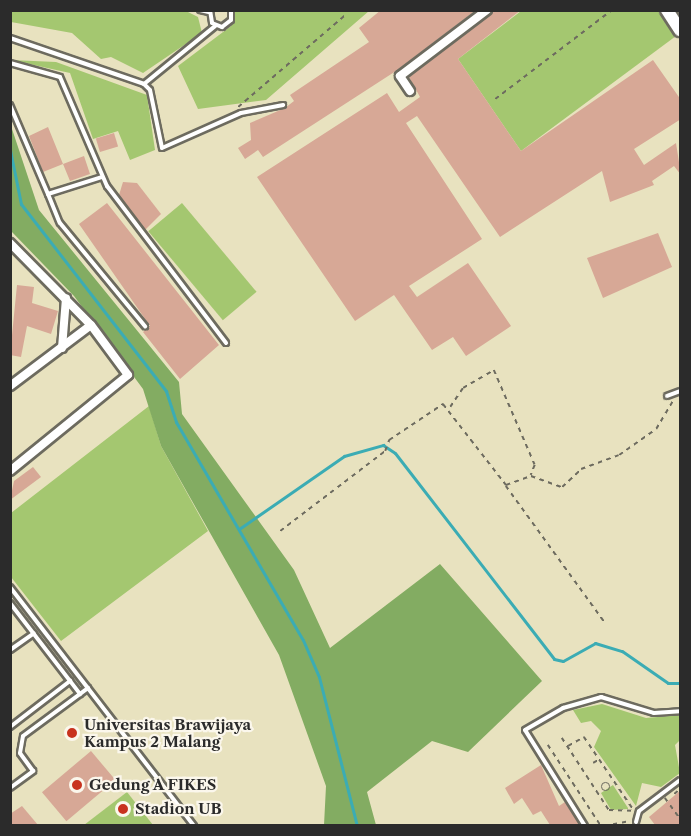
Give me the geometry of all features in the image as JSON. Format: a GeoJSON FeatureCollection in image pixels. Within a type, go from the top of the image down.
{"type":"FeatureCollection","features":[{"type":"Feature","properties":{"kind":"street"},"geometry":{"type":"LineString","coordinates":[[410,91],[400,76],[487,10]]}},
{"type":"Feature","properties":{"kind":"street"},"geometry":{"type":"LineString","coordinates":[[666,10],[681,30]]}},
{"type":"Feature","properties":{"kind":"street"},"geometry":{"type":"LineString","coordinates":[[10,471],[127,380],[128,372],[91,325],[66,298],[11,247]]}},
{"type":"Feature","properties":{"kind":"street"},"geometry":{"type":"LineString","coordinates":[[62,348],[66,298]]}},
{"type":"Feature","properties":{"kind":"street"},"geometry":{"type":"LineString","coordinates":[[10,386],[91,325]]}},
{"type":"Feature","properties":{"kind":"lane"},"geometry":{"type":"LineString","coordinates":[[200,10],[210,11],[215,26]]}},
{"type":"Feature","properties":{"kind":"lane"},"geometry":{"type":"LineString","coordinates":[[144,84],[215,26],[229,23],[231,10]]}},
{"type":"Feature","properties":{"kind":"lane"},"geometry":{"type":"LineString","coordinates":[[10,38],[144,84],[150,90],[162,148],[223,119],[284,105]]}},
{"type":"Feature","properties":{"kind":"lane"},"geometry":{"type":"LineString","coordinates":[[10,63],[60,77],[102,177],[226,343]]}},
{"type":"Feature","properties":{"kind":"lane"},"geometry":{"type":"LineString","coordinates":[[10,105],[60,223],[145,326]]}},
{"type":"Feature","properties":{"kind":"lane"},"geometry":{"type":"LineString","coordinates":[[48,194],[102,177]]}},
{"type":"Feature","properties":{"kind":"lane"},"geometry":{"type":"LineString","coordinates":[[669,395],[681,391]]}},
{"type":"Feature","properties":{"kind":"lane"},"geometry":{"type":"LineString","coordinates":[[10,587],[194,825]]}},
{"type":"Feature","properties":{"kind":"lane"},"geometry":{"type":"LineString","coordinates":[[10,603],[80,694]]}},
{"type":"Feature","properties":{"kind":"lane"},"geometry":{"type":"LineString","coordinates":[[10,650],[33,633]]}},
{"type":"Feature","properties":{"kind":"lane"},"geometry":{"type":"LineString","coordinates":[[10,640],[16,646]]}},
{"type":"Feature","properties":{"kind":"lane"},"geometry":{"type":"LineString","coordinates":[[10,727],[70,681]]}},
{"type":"Feature","properties":{"kind":"lane"},"geometry":{"type":"LineString","coordinates":[[10,788],[33,771],[20,753],[21,740],[88,688]]}},
{"type":"Feature","properties":{"kind":"lane"},"geometry":{"type":"LineString","coordinates":[[585,825],[525,730],[563,708],[601,697],[654,713],[681,711]]}},
{"type":"Feature","properties":{"kind":"lane"},"geometry":{"type":"LineString","coordinates":[[636,822],[636,811],[681,780]]}},
{"type":"Feature","properties":{"kind":"path"},"geometry":{"type":"LineString","coordinates":[[495,99],[612,10]]}},
{"type":"Feature","properties":{"kind":"path"},"geometry":{"type":"LineString","coordinates":[[223,119],[344,16]]}},
{"type":"Feature","properties":{"kind":"path"},"geometry":{"type":"LineString","coordinates":[[450,407],[463,388],[494,370],[535,465],[531,476]]}},
{"type":"Feature","properties":{"kind":"path"},"geometry":{"type":"LineString","coordinates":[[506,485],[531,476],[562,487],[581,469],[619,455],[669,415],[669,395]]}},
{"type":"Feature","properties":{"kind":"path"},"geometry":{"type":"LineString","coordinates":[[280,531],[385,451],[389,440],[443,404],[450,407],[606,624]]}},
{"type":"Feature","properties":{"kind":"path"},"geometry":{"type":"LineString","coordinates":[[568,746],[584,737],[636,811]]}},
{"type":"Feature","properties":{"kind":"path"},"geometry":{"type":"LineString","coordinates":[[562,738],[612,812],[636,811]]}},
{"type":"Feature","properties":{"kind":"path"},"geometry":{"type":"LineString","coordinates":[[548,745],[602,825],[636,822]]}},
{"type":"Feature","properties":{"kind":"path"},"geometry":{"type":"LineString","coordinates":[[593,763],[599,759]]}},
{"type":"Feature","properties":{"kind":"path"},"geometry":{"type":"LineString","coordinates":[[597,792],[614,782]]}},
{"type":"Feature","properties":{"kind":"path"},"geometry":{"type":"LineString","coordinates":[[602,789],[609,785]]}},
{"type":"Feature","properties":{"kind":"path"},"geometry":{"type":"LineString","coordinates":[[662,793],[681,819]]}},
{"type":"Feature","properties":{"kind":"green space"},"geometry":{"type":"Polygon","coordinates":[[[234,10],[369,11],[266,100],[198,109],[178,66],[231,26],[234,10]]]}},
{"type":"Feature","properties":{"kind":"green space"},"geometry":{"type":"Polygon","coordinates":[[[10,11],[186,11],[198,17],[202,33],[143,73],[111,57],[101,59],[72,33],[11,22],[10,11]]]}},
{"type":"Feature","properties":{"kind":"green space"},"geometry":{"type":"Polygon","coordinates":[[[521,11],[658,11],[676,36],[521,151],[458,59],[521,11]]]}},
{"type":"Feature","properties":{"kind":"green space"},"geometry":{"type":"Polygon","coordinates":[[[11,60],[56,62],[147,95],[155,150],[130,160],[118,131],[93,139],[70,73],[11,60]]]}},
{"type":"Feature","properties":{"kind":"green space"},"geometry":{"type":"Polygon","coordinates":[[[10,123],[39,210],[179,382],[182,414],[294,570],[330,648],[440,564],[542,681],[468,752],[432,741],[367,792],[376,825],[324,825],[326,786],[279,655],[161,446],[143,389],[74,296],[11,231],[10,123]]]}},
{"type":"Feature","properties":{"kind":"green space"},"geometry":{"type":"Polygon","coordinates":[[[182,203],[257,292],[223,320],[148,231],[182,203]]]}},
{"type":"Feature","properties":{"kind":"green space"},"geometry":{"type":"Polygon","coordinates":[[[149,406],[161,446],[208,531],[61,641],[11,577],[11,513],[149,406]]]}},
{"type":"Feature","properties":{"kind":"green space"},"geometry":{"type":"Polygon","coordinates":[[[602,704],[646,718],[680,715],[680,740],[675,745],[680,773],[661,787],[642,783],[636,806],[594,747],[601,731],[591,721],[581,723],[573,710],[602,704]]]}},
{"type":"Feature","properties":{"kind":"green space"},"geometry":{"type":"Polygon","coordinates":[[[613,785],[628,809],[611,810],[601,793],[613,785]]]}},
{"type":"Feature","properties":{"kind":"green space","name":"Stadion UB"},"geometry":{"type":"Polygon","coordinates":[[[127,792],[153,825],[84,825],[127,792]]]}},
{"type":"Feature","properties":{"kind":"building"},"geometry":{"type":"Polygon","coordinates":[[[381,10],[476,10],[399,69],[263,157],[258,150],[245,159],[238,148],[251,140],[250,123],[285,108],[294,101],[290,95],[369,42],[359,28],[381,10]]]}},
{"type":"Feature","properties":{"kind":"building"},"geometry":{"type":"Polygon","coordinates":[[[493,10],[521,10],[458,59],[521,151],[653,60],[681,100],[681,119],[634,149],[644,165],[676,143],[681,175],[674,166],[652,181],[654,185],[610,202],[602,171],[500,237],[417,116],[406,123],[482,239],[409,286],[417,297],[468,263],[511,326],[466,356],[453,337],[432,350],[394,295],[355,321],[257,177],[387,93],[399,112],[420,97],[409,77],[493,10]]]}},
{"type":"Feature","properties":{"kind":"building"},"geometry":{"type":"Polygon","coordinates":[[[48,127],[63,164],[43,172],[29,136],[48,127]]]}},
{"type":"Feature","properties":{"kind":"building"},"geometry":{"type":"Polygon","coordinates":[[[114,133],[118,146],[100,152],[96,139],[114,133]]]}},
{"type":"Feature","properties":{"kind":"building"},"geometry":{"type":"Polygon","coordinates":[[[84,156],[90,174],[70,181],[63,164],[84,156]]]}},
{"type":"Feature","properties":{"kind":"building"},"geometry":{"type":"Polygon","coordinates":[[[123,182],[137,183],[161,214],[145,230],[119,195],[123,182]]]}},
{"type":"Feature","properties":{"kind":"building"},"geometry":{"type":"Polygon","coordinates":[[[107,203],[219,345],[180,379],[143,332],[150,326],[79,224],[107,203]]]}},
{"type":"Feature","properties":{"kind":"building"},"geometry":{"type":"Polygon","coordinates":[[[658,233],[672,267],[603,298],[587,258],[658,233]]]}},
{"type":"Feature","properties":{"kind":"building"},"geometry":{"type":"Polygon","coordinates":[[[17,285],[34,287],[32,303],[58,311],[51,334],[27,326],[21,357],[10,355],[17,285]]]}},
{"type":"Feature","properties":{"kind":"building"},"geometry":{"type":"Polygon","coordinates":[[[33,467],[41,477],[10,500],[14,481],[33,467]]]}},
{"type":"Feature","properties":{"kind":"building","name":"Gedung A FIKES"},"geometry":{"type":"Polygon","coordinates":[[[91,751],[115,780],[66,821],[42,792],[91,751]]]}},
{"type":"Feature","properties":{"kind":"building"},"geometry":{"type":"Polygon","coordinates":[[[541,765],[559,806],[565,802],[580,825],[550,825],[541,811],[533,815],[522,798],[514,804],[505,788],[541,765]]]}},
{"type":"Feature","properties":{"kind":"building"},"geometry":{"type":"Polygon","coordinates":[[[681,790],[681,825],[655,825],[649,817],[681,790]]]}},
{"type":"Feature","properties":{"kind":"building"},"geometry":{"type":"Polygon","coordinates":[[[22,806],[38,825],[10,825],[10,814],[22,806]]]}},
{"type":"Feature","properties":{"kind":"waterway"},"geometry":{"type":"LineString","coordinates":[[10,150],[21,204],[166,391],[176,422],[303,640],[319,677],[357,826]]}},
{"type":"Feature","properties":{"kind":"waterway"},"geometry":{"type":"LineString","coordinates":[[239,529],[344,456],[383,445],[395,453],[554,659],[563,661],[595,643],[622,651],[668,683],[680,683]]}},
{"type":"Feature","properties":{"kind":"place","name":"Universitas Brawijaya Kampus 2 Malang"},"geometry":{"type":"Point","coordinates":[72,733]}},
{"type":"Feature","properties":{"kind":"place","name":"Gedung A FIKES"},"geometry":{"type":"Point","coordinates":[77,785]}},
{"type":"Feature","properties":{"kind":"place","name":"Stadion UB"},"geometry":{"type":"Point","coordinates":[123,809]}}]}
